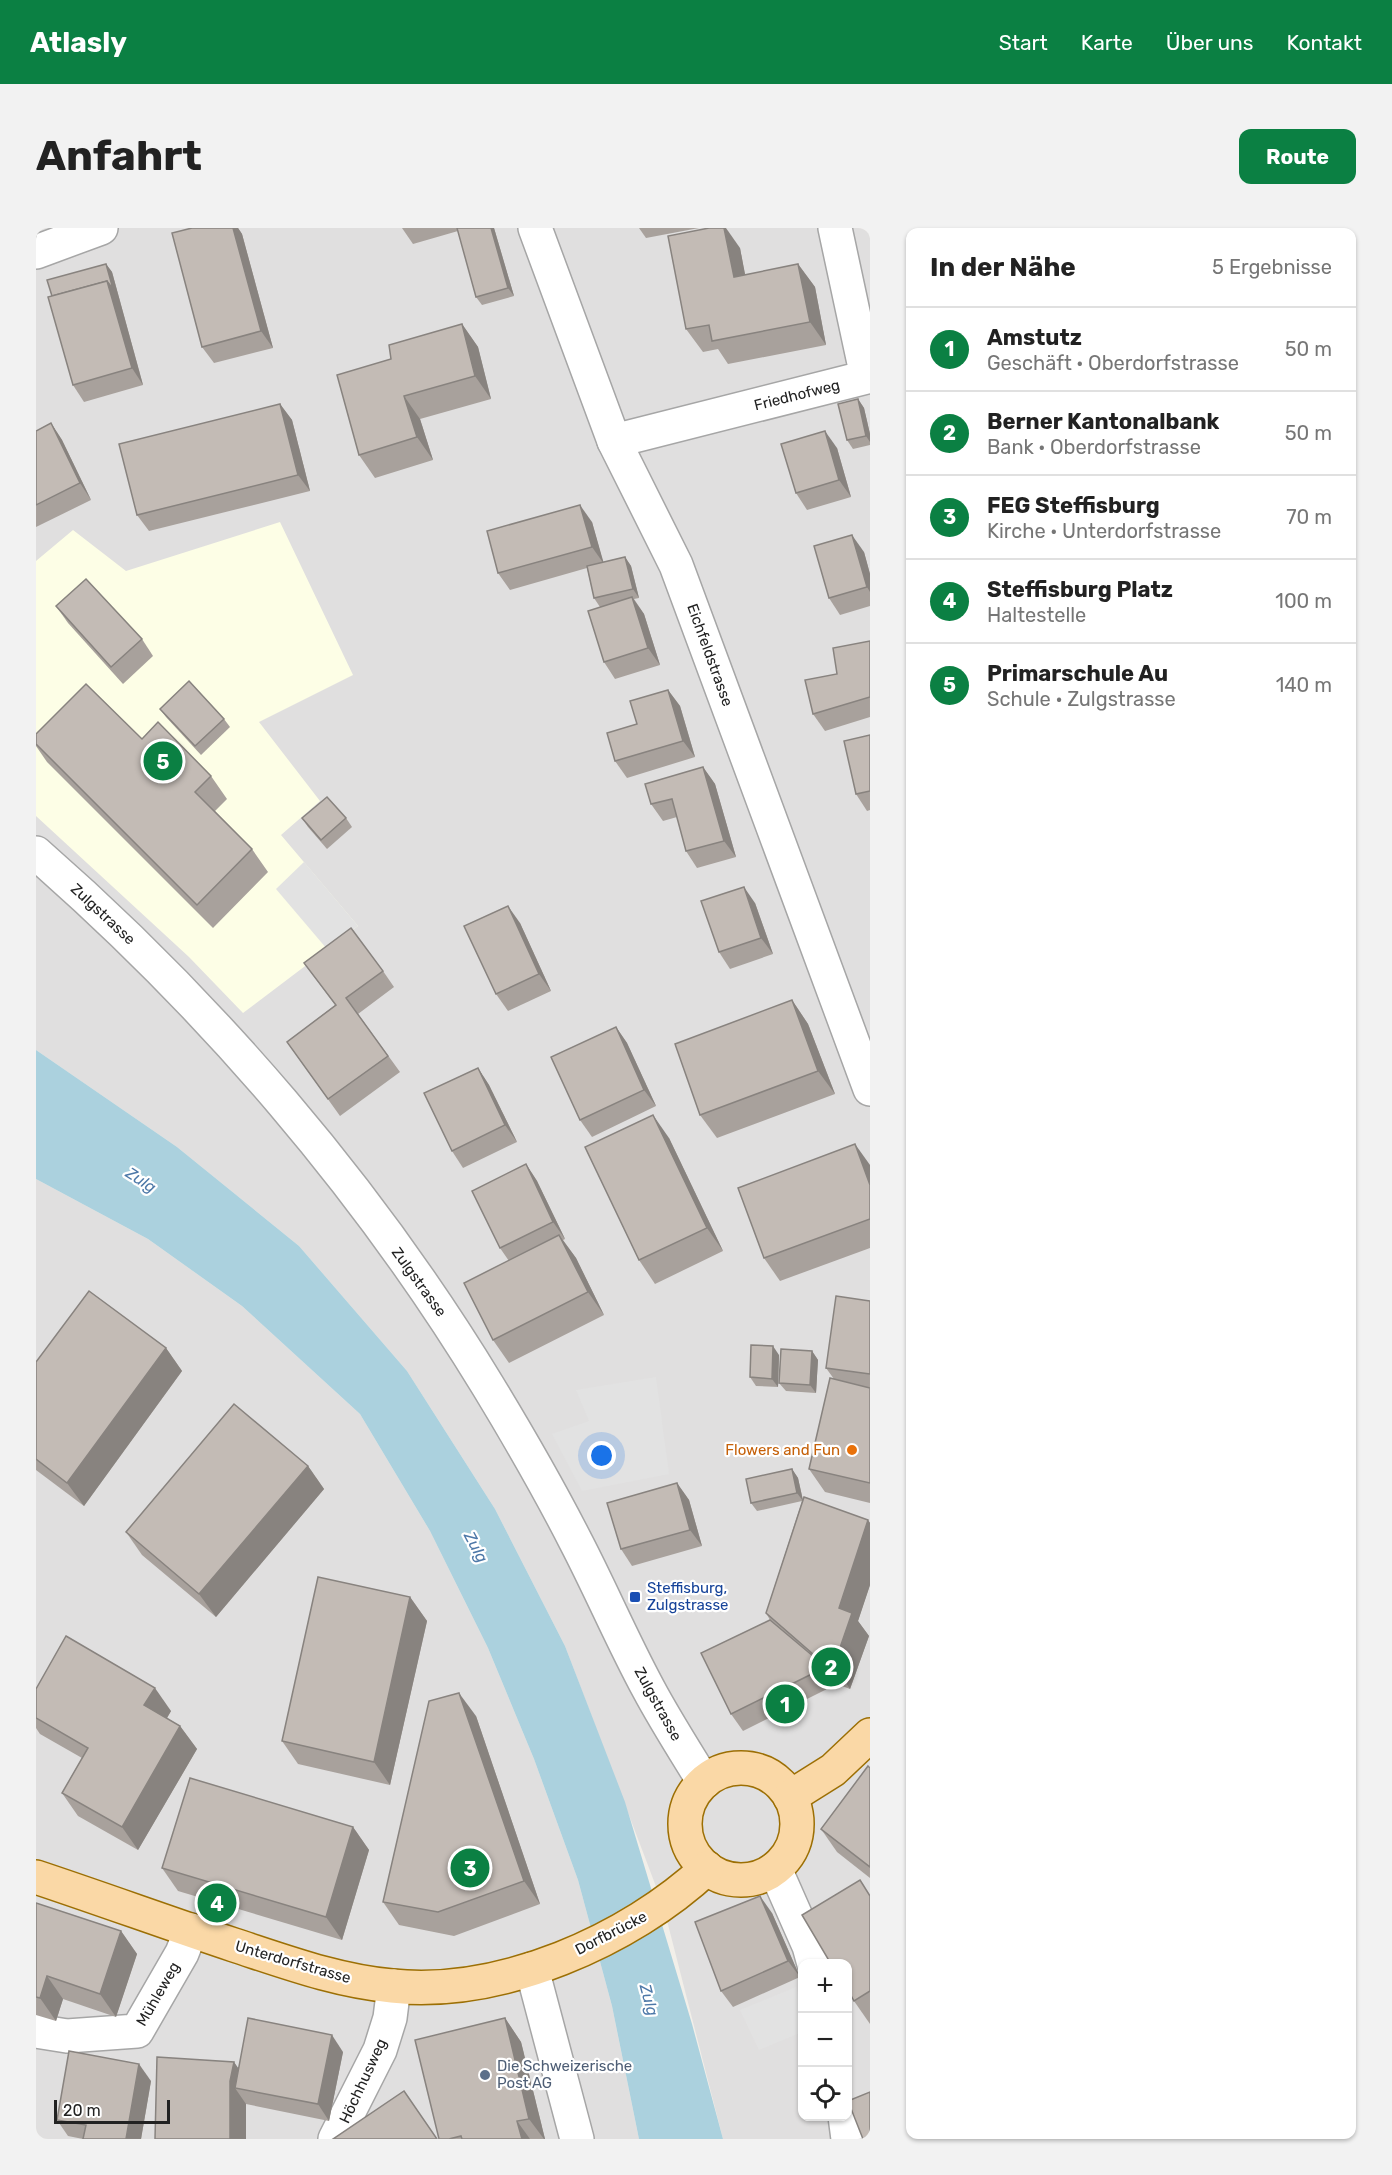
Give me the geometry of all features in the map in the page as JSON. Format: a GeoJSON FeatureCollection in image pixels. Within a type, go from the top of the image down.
{"type":"FeatureCollection","features":[{"type":"Feature","properties":{"kind":"main road"},"geometry":{"type":"LineString","coordinates":[[790,1797],[833,1770],[868,1740]]}},
{"type":"Feature","properties":{"kind":"main road"},"geometry":{"type":"LineString","coordinates":[[744,1768],[758,1771],[771,1777],[790,1797],[796,1812],[797,1828],[790,1850],[775,1869],[762,1876],[748,1880],[720,1875],[707,1868],[690,1846],[686,1833],[689,1805],[704,1782],[716,1774],[729,1769],[744,1768]]}},
{"type":"Feature","properties":{"kind":"main road","name":"Dorfbrücke"},"geometry":{"type":"LineString","coordinates":[[545,1964],[614,1935],[663,1905],[707,1868]]}},
{"type":"Feature","properties":{"kind":"main road","name":"Unterdorfstrasse"},"geometry":{"type":"LineString","coordinates":[[36,1877],[292,1965],[348,1979],[394,1986],[446,1986],[486,1979],[545,1964]]}},
{"type":"Feature","properties":{"kind":"street"},"geometry":{"type":"LineString","coordinates":[[36,252],[101,228]]}},
{"type":"Feature","properties":{"kind":"street","name":"Eichfeldstrasse"},"geometry":{"type":"LineString","coordinates":[[535,228],[614,441],[676,565],[870,1089]]}},
{"type":"Feature","properties":{"kind":"street","name":"Friedhofweg"},"geometry":{"type":"LineString","coordinates":[[614,441],[867,377],[835,228]]}},
{"type":"Feature","properties":{"kind":"street","name":"Zulgstrasse"},"geometry":{"type":"LineString","coordinates":[[36,853],[151,959],[238,1052],[320,1149],[443,1314],[532,1461],[575,1540],[648,1689],[704,1782]]}},
{"type":"Feature","properties":{"kind":"street"},"geometry":{"type":"LineString","coordinates":[[775,1869],[813,1959]]}},
{"type":"Feature","properties":{"kind":"street","name":"Mühleweg"},"geometry":{"type":"LineString","coordinates":[[36,2031],[67,2036],[137,2031],[182,1953],[191,1930]]}},
{"type":"Feature","properties":{"kind":"street"},"geometry":{"type":"LineString","coordinates":[[545,1964],[577,2139]]}},
{"type":"Feature","properties":{"kind":"street","name":"Höchhusweg"},"geometry":{"type":"LineString","coordinates":[[335,2139],[380,2050],[390,2018],[394,1986]]}},
{"type":"Feature","properties":{"kind":"street"},"geometry":{"type":"LineString","coordinates":[[846,2121],[848,2139]]}},
{"type":"Feature","properties":{"kind":"shaded area"},"geometry":{"type":"Polygon","coordinates":[[[36,228],[870,228],[870,2139],[723,2139],[663,1905],[565,1646],[495,1509],[407,1371],[299,1246],[177,1147],[36,1050],[36,228]]]}},
{"type":"Feature","properties":{"kind":"shaded area"},"geometry":{"type":"Polygon","coordinates":[[[280,522],[353,675],[259,722],[320,801],[281,835],[358,926],[243,1013],[189,957],[36,816],[36,561],[73,530],[126,571],[280,522]]]}},
{"type":"Feature","properties":{"kind":"shaded area"},"geometry":{"type":"Polygon","coordinates":[[[304,862],[358,926],[327,949],[276,889],[304,862]]]}},
{"type":"Feature","properties":{"kind":"shaded area"},"geometry":{"type":"Polygon","coordinates":[[[36,1179],[148,1239],[242,1306],[360,1414],[430,1531],[488,1648],[534,1759],[578,1880],[612,2006],[639,2139],[36,2139],[36,1179]]]}},
{"type":"Feature","properties":{"kind":"shaded area"},"geometry":{"type":"Polygon","coordinates":[[[656,1377],[669,1474],[582,1491],[552,1434],[589,1421],[576,1390],[656,1377]]]}},
{"type":"Feature","properties":{"kind":"shaded area"},"geometry":{"type":"Polygon","coordinates":[[[796,1987],[798,2034],[759,2050],[740,2010],[796,1987]]]}},
{"type":"Feature","properties":{"kind":"water","name":"Zulg"},"geometry":{"type":"Polygon","coordinates":[[[36,1050],[177,1147],[299,1246],[407,1371],[495,1509],[565,1646],[625,1802],[692,2024],[723,2139],[639,2139],[612,2006],[578,1880],[534,1759],[488,1648],[430,1531],[360,1414],[242,1306],[148,1239],[36,1179],[36,1050]]]}},
{"type":"Feature","properties":{"kind":"building"},"geometry":{"type":"Polygon","coordinates":[[[192,228],[233,228],[261,331],[202,347],[172,233],[192,228]]]}},
{"type":"Feature","properties":{"kind":"building"},"geometry":{"type":"Polygon","coordinates":[[[457,228],[491,228],[508,288],[476,297],[457,228]]]}},
{"type":"Feature","properties":{"kind":"building"},"geometry":{"type":"Polygon","coordinates":[[[709,228],[724,228],[734,277],[798,264],[810,322],[712,341],[709,325],[686,329],[668,236],[709,228]]]}},
{"type":"Feature","properties":{"kind":"building"},"geometry":{"type":"Polygon","coordinates":[[[106,264],[113,289],[107,281],[52,296],[47,280],[106,264]]]}},
{"type":"Feature","properties":{"kind":"building"},"geometry":{"type":"Polygon","coordinates":[[[107,281],[132,368],[73,385],[48,297],[107,281]]]}},
{"type":"Feature","properties":{"kind":"building"},"geometry":{"type":"Polygon","coordinates":[[[462,324],[475,376],[404,396],[417,437],[359,455],[337,375],[391,359],[389,345],[462,324]]]}},
{"type":"Feature","properties":{"kind":"building"},"geometry":{"type":"Polygon","coordinates":[[[858,399],[866,436],[847,440],[838,404],[858,399]]]}},
{"type":"Feature","properties":{"kind":"building"},"geometry":{"type":"Polygon","coordinates":[[[280,404],[298,475],[137,515],[119,444],[280,404]]]}},
{"type":"Feature","properties":{"kind":"building"},"geometry":{"type":"Polygon","coordinates":[[[51,423],[80,483],[36,505],[36,431],[51,423]]]}},
{"type":"Feature","properties":{"kind":"building"},"geometry":{"type":"Polygon","coordinates":[[[825,431],[839,480],[796,493],[781,444],[825,431]]]}},
{"type":"Feature","properties":{"kind":"building"},"geometry":{"type":"Polygon","coordinates":[[[580,505],[592,547],[498,573],[487,531],[580,505]]]}},
{"type":"Feature","properties":{"kind":"building"},"geometry":{"type":"Polygon","coordinates":[[[852,535],[867,587],[829,598],[814,546],[852,535]]]}},
{"type":"Feature","properties":{"kind":"building"},"geometry":{"type":"Polygon","coordinates":[[[625,557],[633,589],[594,598],[587,566],[625,557]]]}},
{"type":"Feature","properties":{"kind":"building"},"geometry":{"type":"Polygon","coordinates":[[[86,579],[142,639],[111,667],[56,606],[86,579]]]}},
{"type":"Feature","properties":{"kind":"building"},"geometry":{"type":"Polygon","coordinates":[[[632,597],[648,648],[604,662],[588,611],[632,597]]]}},
{"type":"Feature","properties":{"kind":"building"},"geometry":{"type":"Polygon","coordinates":[[[870,641],[870,697],[813,714],[805,680],[837,674],[833,648],[870,641]]]}},
{"type":"Feature","properties":{"kind":"building"},"geometry":{"type":"Polygon","coordinates":[[[189,681],[224,719],[195,746],[160,709],[189,681]]]}},
{"type":"Feature","properties":{"kind":"building"},"geometry":{"type":"Polygon","coordinates":[[[86,684],[142,739],[158,722],[211,776],[195,792],[252,849],[197,905],[36,744],[36,734],[86,684]]]}},
{"type":"Feature","properties":{"kind":"building"},"geometry":{"type":"Polygon","coordinates":[[[668,690],[683,741],[615,761],[607,733],[637,724],[630,701],[668,690]]]}},
{"type":"Feature","properties":{"kind":"building"},"geometry":{"type":"Polygon","coordinates":[[[870,735],[870,791],[856,794],[844,741],[870,735]]]}},
{"type":"Feature","properties":{"kind":"building"},"geometry":{"type":"Polygon","coordinates":[[[703,767],[724,841],[686,851],[672,799],[651,804],[645,784],[703,767]]]}},
{"type":"Feature","properties":{"kind":"building"},"geometry":{"type":"Polygon","coordinates":[[[327,797],[346,818],[321,840],[302,818],[327,797]]]}},
{"type":"Feature","properties":{"kind":"building"},"geometry":{"type":"Polygon","coordinates":[[[744,887],[761,938],[719,952],[701,901],[744,887]]]}},
{"type":"Feature","properties":{"kind":"building"},"geometry":{"type":"Polygon","coordinates":[[[508,906],[539,974],[496,994],[464,926],[508,906]]]}},
{"type":"Feature","properties":{"kind":"building"},"geometry":{"type":"Polygon","coordinates":[[[351,928],[383,971],[346,998],[388,1056],[328,1099],[287,1042],[336,1005],[304,963],[351,928]]]}},
{"type":"Feature","properties":{"kind":"building"},"geometry":{"type":"Polygon","coordinates":[[[792,1000],[818,1071],[700,1115],[675,1044],[792,1000]]]}},
{"type":"Feature","properties":{"kind":"building"},"geometry":{"type":"Polygon","coordinates":[[[616,1027],[644,1090],[580,1120],[551,1057],[616,1027]]]}},
{"type":"Feature","properties":{"kind":"building"},"geometry":{"type":"Polygon","coordinates":[[[478,1068],[505,1125],[452,1151],[424,1093],[478,1068]]]}},
{"type":"Feature","properties":{"kind":"building"},"geometry":{"type":"Polygon","coordinates":[[[653,1115],[707,1228],[639,1260],[585,1147],[653,1115]]]}},
{"type":"Feature","properties":{"kind":"building"},"geometry":{"type":"Polygon","coordinates":[[[855,1144],[870,1185],[870,1219],[764,1258],[738,1188],[855,1144]]]}},
{"type":"Feature","properties":{"kind":"building"},"geometry":{"type":"Polygon","coordinates":[[[526,1164],[553,1222],[500,1248],[472,1191],[526,1164]]]}},
{"type":"Feature","properties":{"kind":"building"},"geometry":{"type":"Polygon","coordinates":[[[559,1235],[588,1292],[493,1340],[464,1283],[559,1235]]]}},
{"type":"Feature","properties":{"kind":"building"},"geometry":{"type":"Polygon","coordinates":[[[89,1291],[166,1348],[67,1483],[36,1459],[36,1362],[89,1291]]]}},
{"type":"Feature","properties":{"kind":"building"},"geometry":{"type":"Polygon","coordinates":[[[836,1296],[870,1301],[870,1374],[826,1368],[836,1296]]]}},
{"type":"Feature","properties":{"kind":"building"},"geometry":{"type":"Polygon","coordinates":[[[751,1345],[773,1346],[772,1379],[750,1377],[751,1345]]]}},
{"type":"Feature","properties":{"kind":"building"},"geometry":{"type":"Polygon","coordinates":[[[781,1349],[812,1351],[810,1385],[779,1383],[781,1349]]]}},
{"type":"Feature","properties":{"kind":"building"},"geometry":{"type":"Polygon","coordinates":[[[830,1378],[870,1388],[870,1483],[809,1469],[830,1378]]]}},
{"type":"Feature","properties":{"kind":"building"},"geometry":{"type":"Polygon","coordinates":[[[234,1404],[308,1466],[199,1594],[126,1532],[234,1404]]]}},
{"type":"Feature","properties":{"kind":"building"},"geometry":{"type":"Polygon","coordinates":[[[792,1469],[797,1493],[751,1503],[746,1479],[792,1469]]]}},
{"type":"Feature","properties":{"kind":"building"},"geometry":{"type":"Polygon","coordinates":[[[677,1483],[690,1530],[621,1549],[607,1503],[677,1483]]]}},
{"type":"Feature","properties":{"kind":"building"},"geometry":{"type":"Polygon","coordinates":[[[804,1497],[868,1520],[839,1608],[852,1613],[834,1665],[821,1661],[766,1613],[804,1497]]]}},
{"type":"Feature","properties":{"kind":"building"},"geometry":{"type":"Polygon","coordinates":[[[318,1577],[410,1597],[374,1762],[282,1741],[318,1577]]]}},
{"type":"Feature","properties":{"kind":"building"},"geometry":{"type":"Polygon","coordinates":[[[770,1620],[826,1667],[731,1714],[701,1653],[770,1620]]]}},
{"type":"Feature","properties":{"kind":"building"},"geometry":{"type":"Polygon","coordinates":[[[66,1636],[155,1688],[144,1705],[180,1726],[122,1827],[62,1793],[88,1748],[36,1718],[36,1689],[66,1636]]]}},
{"type":"Feature","properties":{"kind":"building"},"geometry":{"type":"Polygon","coordinates":[[[459,1693],[524,1881],[438,1912],[383,1902],[429,1701],[459,1693]]]}},
{"type":"Feature","properties":{"kind":"building"},"geometry":{"type":"Polygon","coordinates":[[[868,1766],[870,1768],[870,1867],[821,1829],[868,1766]]]}},
{"type":"Feature","properties":{"kind":"building"},"geometry":{"type":"Polygon","coordinates":[[[190,1778],[353,1827],[326,1917],[162,1868],[190,1778]]]}},
{"type":"Feature","properties":{"kind":"building"},"geometry":{"type":"Polygon","coordinates":[[[860,1880],[870,1896],[870,1991],[854,2001],[852,1997],[852,1959],[828,1959],[802,1915],[860,1880]]]}},
{"type":"Feature","properties":{"kind":"building"},"geometry":{"type":"Polygon","coordinates":[[[760,1896],[788,1961],[721,1991],[695,1922],[760,1896]]]}},
{"type":"Feature","properties":{"kind":"building"},"geometry":{"type":"Polygon","coordinates":[[[36,1903],[121,1931],[100,1994],[47,1976],[40,1998],[36,1997],[36,1903]]]}},
{"type":"Feature","properties":{"kind":"building"},"geometry":{"type":"Polygon","coordinates":[[[248,2018],[332,2035],[318,2104],[235,2088],[248,2018]]]}},
{"type":"Feature","properties":{"kind":"building"},"geometry":{"type":"Polygon","coordinates":[[[505,2018],[529,2119],[517,2121],[522,2139],[462,2139],[461,2136],[439,2139],[415,2040],[505,2018]]]}},
{"type":"Feature","properties":{"kind":"building"},"geometry":{"type":"Polygon","coordinates":[[[69,2051],[139,2064],[126,2139],[83,2139],[86,2125],[57,2120],[69,2051]]]}},
{"type":"Feature","properties":{"kind":"building"},"geometry":{"type":"Polygon","coordinates":[[[157,2057],[234,2062],[230,2081],[230,2139],[155,2139],[157,2057]]]}},
{"type":"Feature","properties":{"kind":"building"},"geometry":{"type":"Polygon","coordinates":[[[404,2091],[437,2139],[333,2139],[404,2091]]]}},
{"type":"Feature","properties":{"kind":"building"},"geometry":{"type":"Polygon","coordinates":[[[870,2092],[870,2139],[863,2139],[852,2111],[852,2099],[870,2092]]]}},
{"type":"Feature","properties":{"kind":"place","name":"Primarschule Au"},"geometry":{"type":"Point","coordinates":[163,761]}},
{"type":"Feature","properties":{"kind":"place","name":"Flowers and Fun"},"geometry":{"type":"Point","coordinates":[852,1450]}},
{"type":"Feature","properties":{"kind":"place","name":"Steffisburg, Zulgstrasse"},"geometry":{"type":"Point","coordinates":[635,1597]}},
{"type":"Feature","properties":{"kind":"place","name":"Berner Kantonalbank"},"geometry":{"type":"Point","coordinates":[831,1667]}},
{"type":"Feature","properties":{"kind":"place","name":"Amstutz"},"geometry":{"type":"Point","coordinates":[785,1704]}},
{"type":"Feature","properties":{"kind":"place","name":"FEG Steffisburg"},"geometry":{"type":"Point","coordinates":[470,1868]}},
{"type":"Feature","properties":{"kind":"place","name":"Steffisburg Platz"},"geometry":{"type":"Point","coordinates":[217,1903]}},
{"type":"Feature","properties":{"kind":"place","name":"Die Schweizerische Post AG"},"geometry":{"type":"Point","coordinates":[485,2075]}}]}
